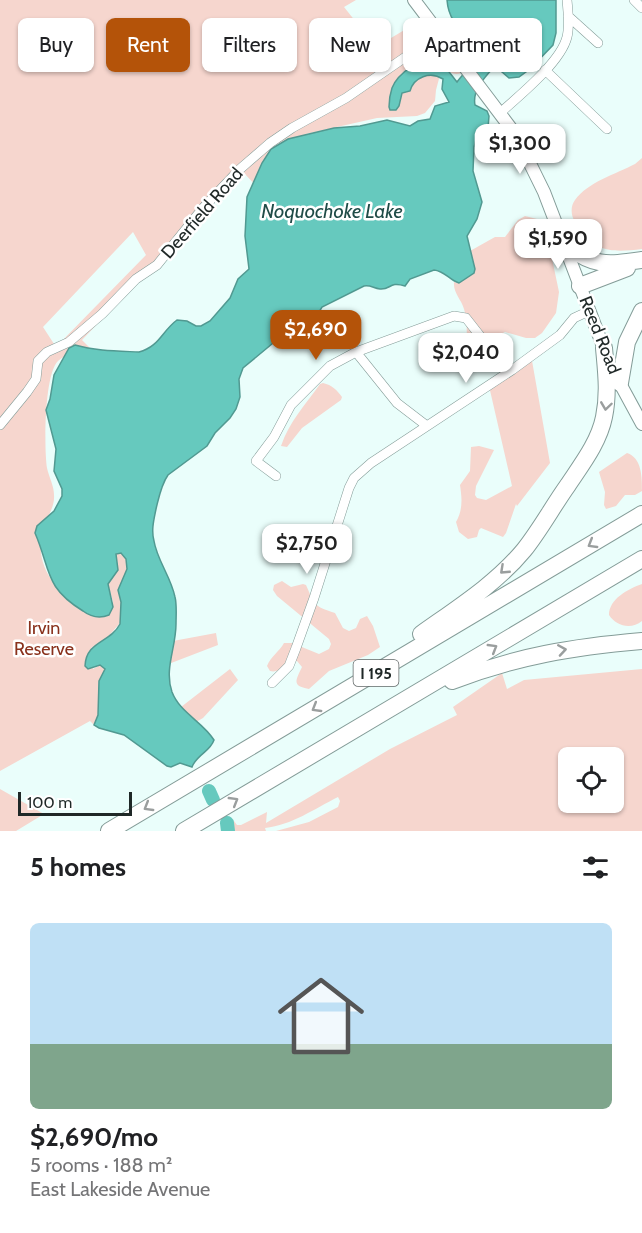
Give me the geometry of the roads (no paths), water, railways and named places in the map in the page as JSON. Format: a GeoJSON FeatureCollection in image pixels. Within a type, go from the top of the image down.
{"type":"FeatureCollection","features":[{"type":"Feature","properties":{"kind":"highway"},"geometry":{"type":"LineString","coordinates":[[564,244],[580,256],[595,262],[609,264],[642,261]]}},
{"type":"Feature","properties":{"kind":"highway"},"geometry":{"type":"LineString","coordinates":[[580,286],[642,261]]}},
{"type":"Feature","properties":{"kind":"highway"},"geometry":{"type":"LineString","coordinates":[[620,383],[627,342],[642,311]]}},
{"type":"Feature","properties":{"kind":"highway"},"geometry":{"type":"LineString","coordinates":[[339,695],[393,652],[479,591],[508,567],[523,550],[598,437],[608,395],[604,348]]}},
{"type":"Feature","properties":{"kind":"highway","name":"I 195"},"geometry":{"type":"LineString","coordinates":[[109,831],[642,514]]}},
{"type":"Feature","properties":{"kind":"highway","name":"I 195"},"geometry":{"type":"LineString","coordinates":[[184,831],[642,559]]}},
{"type":"Feature","properties":{"kind":"highway"},"geometry":{"type":"LineString","coordinates":[[407,699],[480,670],[522,658],[569,648],[642,641]]}},
{"type":"Feature","properties":{"kind":"street","name":"Reed Road"},"geometry":{"type":"LineString","coordinates":[[414,0],[427,18]]}},
{"type":"Feature","properties":{"kind":"street"},"geometry":{"type":"LineString","coordinates":[[500,113],[544,70],[564,46],[568,32],[567,0]]}},
{"type":"Feature","properties":{"kind":"street"},"geometry":{"type":"LineString","coordinates":[[634,0],[642,8]]}},
{"type":"Feature","properties":{"kind":"street"},"geometry":{"type":"LineString","coordinates":[[568,16],[598,43]]}},
{"type":"Feature","properties":{"kind":"street","name":"Deerfield Road"},"geometry":{"type":"LineString","coordinates":[[0,425],[36,379],[38,361],[47,352],[69,342],[102,314],[136,279],[157,265],[208,202],[240,169],[270,143],[346,98],[403,58]]}},
{"type":"Feature","properties":{"kind":"street"},"geometry":{"type":"LineString","coordinates":[[544,70],[607,129]]}},
{"type":"Feature","properties":{"kind":"street","name":"Reed Road"},"geometry":{"type":"LineString","coordinates":[[469,72],[516,135],[531,162],[604,348],[642,424]]}},
{"type":"Feature","properties":{"kind":"street"},"geometry":{"type":"LineString","coordinates":[[272,683],[289,666],[354,478],[371,463],[512,370],[560,335],[574,318],[589,311]]}},
{"type":"Feature","properties":{"kind":"street"},"geometry":{"type":"LineString","coordinates":[[276,476],[256,461],[274,437],[291,405],[330,366],[356,352],[454,316],[466,318],[495,354],[512,370]]}},
{"type":"Feature","properties":{"kind":"street"},"geometry":{"type":"LineString","coordinates":[[356,352],[397,403],[427,426]]}},
{"type":"Feature","properties":{"kind":"water","name":"Noquochoke Lake"},"geometry":{"type":"Polygon","coordinates":[[[447,0],[556,0],[556,33],[553,45],[542,56],[542,18],[452,18],[447,0]]]}},
{"type":"Feature","properties":{"kind":"water","name":"Noquochoke Lake"},"geometry":{"type":"Polygon","coordinates":[[[405,72],[449,72],[457,82],[466,72],[490,72],[475,94],[475,105],[487,111],[489,116],[488,128],[477,136],[474,147],[473,171],[482,202],[477,219],[467,236],[474,273],[459,283],[434,270],[410,279],[405,286],[396,284],[380,289],[364,286],[322,307],[319,312],[319,322],[297,337],[289,333],[284,334],[243,368],[239,379],[240,397],[230,418],[215,433],[207,446],[168,475],[160,491],[153,533],[156,548],[176,603],[170,683],[180,706],[214,740],[192,767],[180,763],[171,767],[167,766],[124,735],[94,725],[98,715],[99,681],[105,669],[100,665],[88,669],[85,666],[86,658],[94,647],[116,630],[120,624],[121,602],[118,590],[127,569],[126,559],[121,553],[116,554],[118,570],[108,584],[113,607],[109,615],[92,616],[70,602],[55,586],[35,533],[37,526],[54,511],[62,496],[62,489],[54,471],[56,449],[46,410],[54,375],[69,348],[75,345],[99,350],[139,352],[156,343],[177,320],[187,321],[196,326],[210,321],[230,298],[238,279],[249,269],[245,236],[247,197],[271,149],[288,139],[334,128],[360,126],[387,120],[410,126],[418,121],[430,119],[435,106],[449,102],[442,89],[443,79],[428,76],[415,82],[410,91],[402,93],[399,106],[396,110],[390,110],[392,88],[405,72]]]}},
{"type":"Feature","properties":{"kind":"water","name":"Noquochoke Lake"},"geometry":{"type":"Polygon","coordinates":[[[502,72],[526,72],[519,77],[509,78],[502,72]]]}},
{"type":"Feature","properties":{"kind":"waterway"},"geometry":{"type":"LineString","coordinates":[[209,791],[213,800]]}},
{"type":"Feature","properties":{"kind":"waterway"},"geometry":{"type":"LineString","coordinates":[[227,823],[228,831]]}},
{"type":"Feature","properties":{"kind":"park label","name":"Irvin Reserve"},"geometry":{"type":"Point","coordinates":[44,638]}}]}
